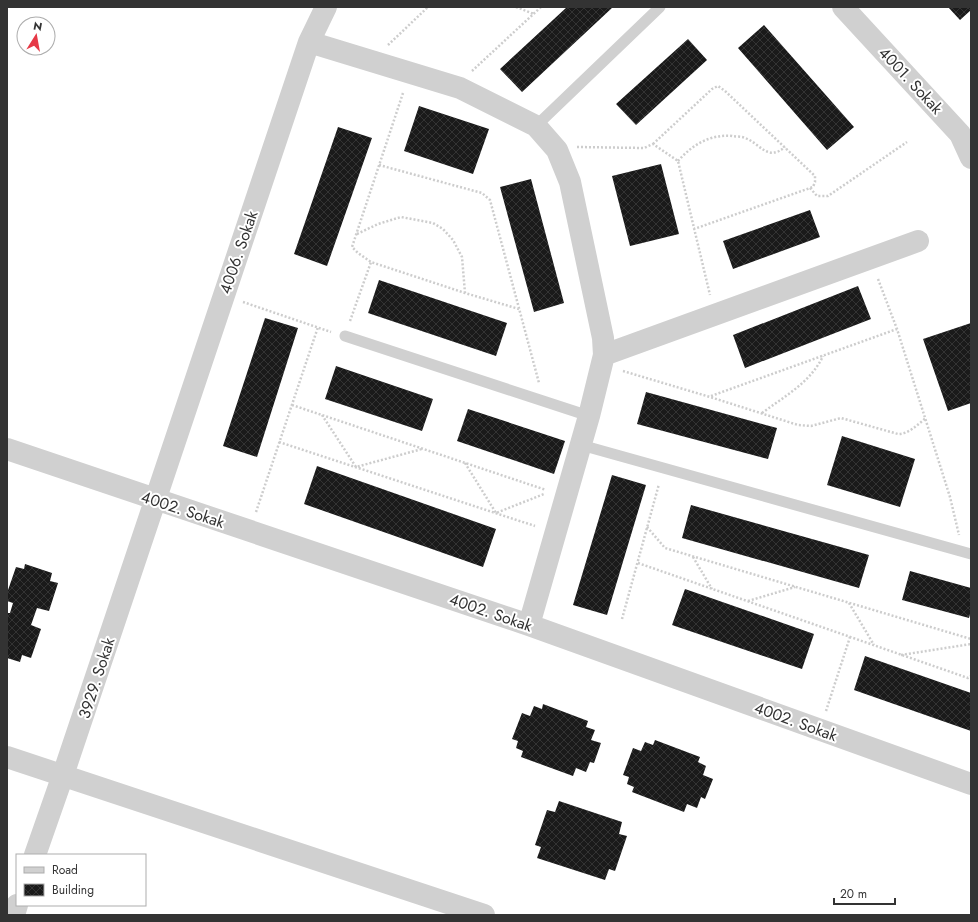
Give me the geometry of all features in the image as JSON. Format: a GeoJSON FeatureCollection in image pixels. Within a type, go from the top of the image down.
{"type":"FeatureCollection","features":[{"type":"Feature","properties":{"kind":"street","name":"4006. Sokak"},"geometry":{"type":"LineString","coordinates":[[155,500],[309,42],[326,7]]}},
{"type":"Feature","properties":{"kind":"street","name":"4001. Sokak"},"geometry":{"type":"LineString","coordinates":[[843,7],[966,128],[971,158]]}},
{"type":"Feature","properties":{"kind":"street"},"geometry":{"type":"LineString","coordinates":[[309,42],[460,88],[536,126],[557,150],[570,182],[603,338],[603,360],[581,445],[529,624]]}},
{"type":"Feature","properties":{"kind":"street"},"geometry":{"type":"LineString","coordinates":[[603,360],[714,315],[918,242]]}},
{"type":"Feature","properties":{"kind":"street","name":"4002. Sokak"},"geometry":{"type":"LineString","coordinates":[[7,449],[155,500],[529,624],[971,784]]}},
{"type":"Feature","properties":{"kind":"street","name":"3929. Sokak"},"geometry":{"type":"LineString","coordinates":[[35,854],[63,776],[155,500]]}},
{"type":"Feature","properties":{"kind":"street"},"geometry":{"type":"LineString","coordinates":[[7,757],[484,915]]}},
{"type":"Feature","properties":{"kind":"lane"},"geometry":{"type":"LineString","coordinates":[[536,126],[660,7]]}},
{"type":"Feature","properties":{"kind":"lane"},"geometry":{"type":"LineString","coordinates":[[345,336],[589,416]]}},
{"type":"Feature","properties":{"kind":"lane"},"geometry":{"type":"LineString","coordinates":[[581,445],[966,552]]}},
{"type":"Feature","properties":{"kind":"path"},"geometry":{"type":"LineString","coordinates":[[378,62],[386,46],[428,7]]}},
{"type":"Feature","properties":{"kind":"path"},"geometry":{"type":"LineString","coordinates":[[516,7],[534,14]]}},
{"type":"Feature","properties":{"kind":"path"},"geometry":{"type":"LineString","coordinates":[[460,88],[474,68],[541,7]]}},
{"type":"Feature","properties":{"kind":"path"},"geometry":{"type":"LineString","coordinates":[[410,72],[352,247],[371,262],[519,309]]}},
{"type":"Feature","properties":{"kind":"path"},"geometry":{"type":"LineString","coordinates":[[557,150],[573,147],[644,148],[653,144],[712,88],[718,86],[726,91],[815,176],[815,182],[813,187],[694,229]]}},
{"type":"Feature","properties":{"kind":"path"},"geometry":{"type":"LineString","coordinates":[[678,161],[696,144],[710,138],[727,136],[744,138],[770,154],[778,153],[785,147]]}},
{"type":"Feature","properties":{"kind":"path"},"geometry":{"type":"LineString","coordinates":[[809,188],[817,196],[828,196],[907,142]]}},
{"type":"Feature","properties":{"kind":"path"},"geometry":{"type":"LineString","coordinates":[[653,144],[678,161],[714,315]]}},
{"type":"Feature","properties":{"kind":"path"},"geometry":{"type":"LineString","coordinates":[[379,165],[482,193],[490,200],[543,401]]}},
{"type":"Feature","properties":{"kind":"path"},"geometry":{"type":"LineString","coordinates":[[356,234],[378,224],[401,217],[433,223],[443,229],[454,240],[462,257],[465,293]]}},
{"type":"Feature","properties":{"kind":"path"},"geometry":{"type":"LineString","coordinates":[[871,259],[926,418],[966,552]]}},
{"type":"Feature","properties":{"kind":"path"},"geometry":{"type":"LineString","coordinates":[[345,336],[371,262]]}},
{"type":"Feature","properties":{"kind":"path"},"geometry":{"type":"LineString","coordinates":[[224,295],[318,327],[250,531]]}},
{"type":"Feature","properties":{"kind":"path"},"geometry":{"type":"LineString","coordinates":[[710,396],[896,329]]}},
{"type":"Feature","properties":{"kind":"path"},"geometry":{"type":"LineString","coordinates":[[762,413],[802,384],[818,367],[824,355]]}},
{"type":"Feature","properties":{"kind":"path"},"geometry":{"type":"LineString","coordinates":[[603,360],[798,425],[811,426],[842,418],[898,434],[908,432],[926,418]]}},
{"type":"Feature","properties":{"kind":"path"},"geometry":{"type":"LineString","coordinates":[[292,405],[551,492],[496,513]]}},
{"type":"Feature","properties":{"kind":"path"},"geometry":{"type":"LineString","coordinates":[[322,415],[356,467]]}},
{"type":"Feature","properties":{"kind":"path"},"geometry":{"type":"LineString","coordinates":[[279,442],[555,533]]}},
{"type":"Feature","properties":{"kind":"path"},"geometry":{"type":"LineString","coordinates":[[356,467],[423,449]]}},
{"type":"Feature","properties":{"kind":"path"},"geometry":{"type":"LineString","coordinates":[[465,463],[496,513]]}},
{"type":"Feature","properties":{"kind":"path"},"geometry":{"type":"LineString","coordinates":[[622,620],[664,468]]}},
{"type":"Feature","properties":{"kind":"path"},"geometry":{"type":"LineString","coordinates":[[647,527],[665,548],[971,639]]}},
{"type":"Feature","properties":{"kind":"path"},"geometry":{"type":"LineString","coordinates":[[693,557],[712,589]]}},
{"type":"Feature","properties":{"kind":"path"},"geometry":{"type":"LineString","coordinates":[[638,563],[968,678],[971,676]]}},
{"type":"Feature","properties":{"kind":"path"},"geometry":{"type":"LineString","coordinates":[[748,601],[795,587]]}},
{"type":"Feature","properties":{"kind":"path"},"geometry":{"type":"LineString","coordinates":[[849,603],[874,645]]}},
{"type":"Feature","properties":{"kind":"path"},"geometry":{"type":"LineString","coordinates":[[820,730],[850,637]]}},
{"type":"Feature","properties":{"kind":"path"},"geometry":{"type":"LineString","coordinates":[[901,655],[971,644]]}},
{"type":"Feature","properties":{"kind":"building"},"geometry":{"type":"Polygon","coordinates":[[[567,7],[613,7],[522,92],[500,69],[567,7]]]}},
{"type":"Feature","properties":{"kind":"building"},"geometry":{"type":"Polygon","coordinates":[[[948,7],[971,7],[971,10],[960,20],[948,7]]]}},
{"type":"Feature","properties":{"kind":"building"},"geometry":{"type":"Polygon","coordinates":[[[764,25],[854,127],[827,150],[738,48],[764,25]]]}},
{"type":"Feature","properties":{"kind":"building"},"geometry":{"type":"Polygon","coordinates":[[[688,39],[707,60],[636,125],[616,104],[688,39]]]}},
{"type":"Feature","properties":{"kind":"building"},"geometry":{"type":"Polygon","coordinates":[[[419,106],[489,129],[473,174],[404,151],[419,106]]]}},
{"type":"Feature","properties":{"kind":"building"},"geometry":{"type":"Polygon","coordinates":[[[338,127],[372,138],[327,266],[294,254],[338,127]]]}},
{"type":"Feature","properties":{"kind":"building"},"geometry":{"type":"Polygon","coordinates":[[[661,164],[679,234],[630,246],[612,176],[661,164]]]}},
{"type":"Feature","properties":{"kind":"building"},"geometry":{"type":"Polygon","coordinates":[[[531,179],[564,303],[534,312],[500,187],[531,179]]]}},
{"type":"Feature","properties":{"kind":"building"},"geometry":{"type":"Polygon","coordinates":[[[810,210],[820,237],[733,269],[723,241],[810,210]]]}},
{"type":"Feature","properties":{"kind":"building"},"geometry":{"type":"Polygon","coordinates":[[[379,280],[507,323],[496,356],[368,313],[379,280]]]}},
{"type":"Feature","properties":{"kind":"building"},"geometry":{"type":"Polygon","coordinates":[[[858,286],[871,319],[745,368],[733,335],[858,286]]]}},
{"type":"Feature","properties":{"kind":"building"},"geometry":{"type":"Polygon","coordinates":[[[265,318],[298,328],[257,457],[223,446],[265,318]]]}},
{"type":"Feature","properties":{"kind":"building"},"geometry":{"type":"Polygon","coordinates":[[[971,323],[971,403],[948,411],[923,339],[971,323]]]}},
{"type":"Feature","properties":{"kind":"building"},"geometry":{"type":"Polygon","coordinates":[[[336,366],[433,399],[422,431],[325,399],[336,366]]]}},
{"type":"Feature","properties":{"kind":"building"},"geometry":{"type":"Polygon","coordinates":[[[646,392],[777,428],[768,459],[637,424],[646,392]]]}},
{"type":"Feature","properties":{"kind":"building"},"geometry":{"type":"Polygon","coordinates":[[[468,409],[565,441],[554,474],[457,441],[468,409]]]}},
{"type":"Feature","properties":{"kind":"building"},"geometry":{"type":"Polygon","coordinates":[[[842,436],[915,459],[900,507],[827,485],[842,436]]]}},
{"type":"Feature","properties":{"kind":"building"},"geometry":{"type":"Polygon","coordinates":[[[317,466],[496,529],[483,567],[304,504],[317,466]]]}},
{"type":"Feature","properties":{"kind":"building"},"geometry":{"type":"Polygon","coordinates":[[[612,475],[646,485],[607,615],[573,605],[612,475]]]}},
{"type":"Feature","properties":{"kind":"building"},"geometry":{"type":"Polygon","coordinates":[[[691,505],[869,555],[859,588],[682,538],[691,505]]]}},
{"type":"Feature","properties":{"kind":"building"},"geometry":{"type":"Polygon","coordinates":[[[25,564],[52,573],[50,581],[58,583],[49,611],[37,608],[31,625],[41,629],[31,658],[22,655],[20,662],[7,658],[7,613],[10,613],[13,603],[7,601],[7,593],[16,567],[24,569],[25,564]]]}},
{"type":"Feature","properties":{"kind":"building"},"geometry":{"type":"Polygon","coordinates":[[[910,571],[971,588],[971,611],[969,618],[902,600],[910,571]]]}},
{"type":"Feature","properties":{"kind":"building"},"geometry":{"type":"Polygon","coordinates":[[[685,589],[814,634],[802,669],[672,625],[685,589]]]}},
{"type":"Feature","properties":{"kind":"building"},"geometry":{"type":"Polygon","coordinates":[[[865,656],[971,693],[971,731],[854,690],[865,656]]]}},
{"type":"Feature","properties":{"kind":"building"},"geometry":{"type":"Polygon","coordinates":[[[543,704],[588,721],[586,727],[595,730],[591,740],[601,743],[594,763],[590,762],[586,772],[576,768],[573,776],[521,757],[523,751],[516,748],[518,741],[512,739],[522,713],[530,716],[534,706],[542,709],[543,704]]]}},
{"type":"Feature","properties":{"kind":"building"},"geometry":{"type":"Polygon","coordinates":[[[655,740],[700,757],[698,762],[706,766],[703,775],[713,779],[705,799],[701,797],[697,808],[687,804],[684,812],[632,792],[634,787],[627,784],[629,777],[623,775],[633,748],[641,751],[645,742],[653,745],[655,740]]]}},
{"type":"Feature","properties":{"kind":"building"},"geometry":{"type":"Polygon","coordinates":[[[559,801],[622,822],[619,834],[627,836],[615,871],[609,869],[605,880],[537,858],[541,847],[535,845],[547,810],[555,812],[559,801]]]}}]}
